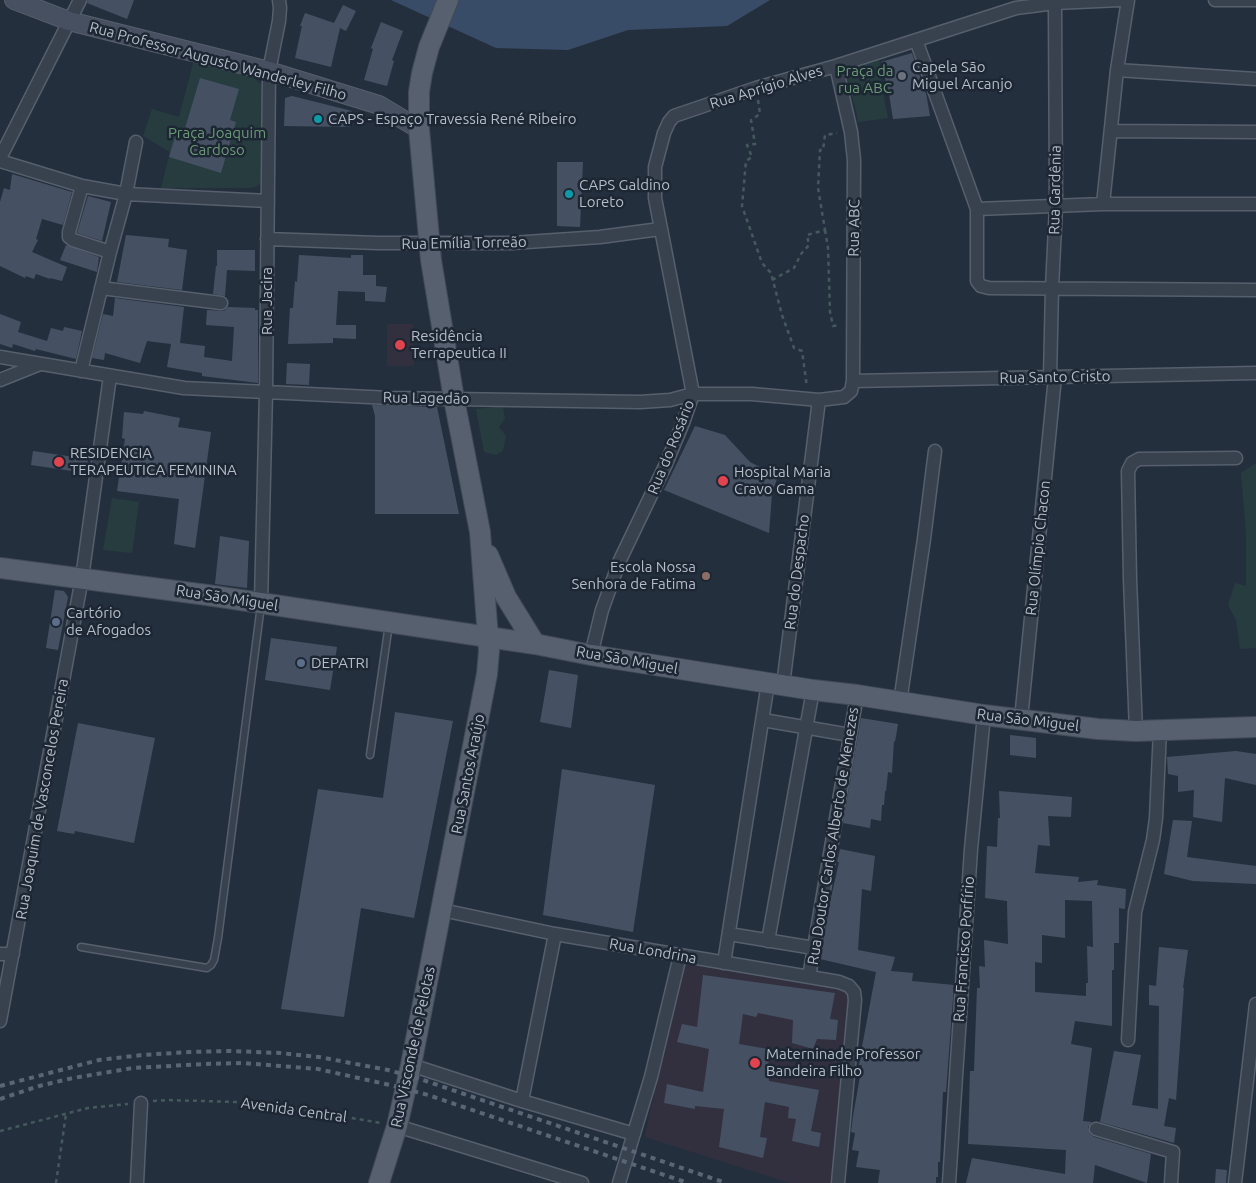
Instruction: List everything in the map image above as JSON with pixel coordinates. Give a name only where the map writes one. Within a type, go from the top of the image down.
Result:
[{"type":"main road","name":"Rua Professor Augusto Wanderley Filho","points":[[14,0],[69,21],[269,71],[379,105],[419,129]]},
{"type":"main road","points":[[448,0],[429,47],[419,92],[419,129],[429,244],[454,398],[480,532],[506,597],[535,644]]},
{"type":"main road","name":"Rua Santos Araújo","points":[[442,910],[487,674],[489,638],[480,532]]},
{"type":"main road","name":"Rua São Miguel","points":[[0,568],[261,603],[535,644],[591,655],[813,690],[1098,729],[1160,730],[1256,727]]},
{"type":"main road","name":"Rua Visconde de Pelotas","points":[[379,1183],[397,1126],[442,910]]},
{"type":"street","points":[[80,0],[0,160],[82,186],[126,194],[268,201]]},
{"type":"street","name":"Rua Jacira","points":[[261,603],[266,392],[269,71],[279,21],[279,0]]},
{"type":"street","name":"Rua Aprígio Alves","points":[[674,116],[756,88],[836,66],[1016,8],[1056,3],[1120,0]]},
{"type":"street","points":[[1103,204],[1117,70],[1128,0]]},
{"type":"street","points":[[1215,0],[1256,0]]},
{"type":"street","name":"Rua Gardênia","points":[[1053,377],[1052,288],[1056,206],[1056,3]]},
{"type":"street","points":[[916,40],[977,208],[977,280],[981,286],[989,288],[1256,290]]},
{"type":"street","name":"Rua ABC","points":[[836,66],[851,132],[854,196],[852,386]]},
{"type":"street","points":[[1117,70],[1256,79]]},
{"type":"street","name":"Rua do Rosário","points":[[591,655],[602,610],[620,560],[666,464],[693,394],[654,198],[655,167],[664,132],[674,116]]},
{"type":"street","points":[[1111,131],[1256,132]]},
{"type":"street","points":[[81,371],[126,194],[136,142]]},
{"type":"street","points":[[82,186],[68,232],[69,237],[110,252]]},
{"type":"street","points":[[977,208],[1103,204],[1256,204]]},
{"type":"street","name":"Rua Emília Torreão","points":[[267,239],[429,244],[512,243],[600,238],[660,229]]},
{"type":"street","points":[[101,288],[221,303]]},
{"type":"street","name":"Rua Lagedão","points":[[0,357],[184,388],[266,392],[640,402],[670,400],[693,394],[752,394],[814,399],[844,398],[852,386]]},
{"type":"street","points":[[0,380],[41,364]]},
{"type":"street","name":"Rua Santo Cristo","points":[[852,386],[1053,377],[1256,373]]},
{"type":"street","name":"Rua Joaquim de Vasconcelos Pereira","points":[[0,1021],[6,954],[82,578],[110,376]]},
{"type":"street","name":"Rua Olímpio Chacon","points":[[1021,719],[1053,377]]},
{"type":"street","name":"Rua do Despacho","points":[[724,963],[763,720],[776,684],[814,399]]},
{"type":"street","points":[[900,702],[935,451]]},
{"type":"street","points":[[1136,730],[1128,471],[1132,463],[1139,459],[1236,458]]},
{"type":"street","points":[[768,941],[813,690]]},
{"type":"street","name":"Rua Doutor Carlos Alberto de Menezes","points":[[810,977],[857,695]]},
{"type":"street","name":"Rua Francisco Porfírio","points":[[948,1183],[968,896],[984,714]]},
{"type":"street","points":[[763,720],[850,735]]},
{"type":"street","points":[[1128,1040],[1135,912],[1153,840],[1156,818],[1160,730]]},
{"type":"street","name":"Rua Londrina","points":[[442,910],[556,934],[839,982],[849,986],[854,992],[855,1000],[838,1183]]},
{"type":"street","points":[[522,1101],[556,934]]},
{"type":"street","points":[[729,934],[814,948]]},
{"type":"street","points":[[619,1183],[651,1077],[680,956]]},
{"type":"street","points":[[1235,1183],[1256,1004]]},
{"type":"street","points":[[411,1065],[522,1101],[634,1134]]},
{"type":"street","points":[[137,1183],[141,1102]]},
{"type":"street","points":[[397,1126],[582,1183]]},
{"type":"street","points":[[1096,1130],[1174,1152],[1171,1183]]},
{"type":"lane","points":[[81,947],[206,968],[214,960],[261,603]]},
{"type":"lane","points":[[370,755],[389,623]]},
{"type":"path","points":[[756,88],[760,114],[751,120],[755,144],[747,146],[752,157],[746,161],[742,206],[762,263],[771,274],[782,315],[794,348],[802,352],[814,399]]},
{"type":"path","points":[[851,132],[825,135],[824,150],[820,150],[818,188],[828,248],[829,293],[833,326],[852,324]]},
{"type":"path","points":[[772,280],[794,268],[809,245],[807,236],[825,230]]},
{"type":"path","name":"Avenida Central","points":[[0,1131],[88,1108],[167,1100],[237,1102],[305,1110],[397,1126]]},
{"type":"path","points":[[56,1183],[66,1114]]},
{"type":"shaded area","name":"Residência Terrapeutica II","points":[[387,324],[413,324],[414,366],[387,366]]},
{"type":"shaded area","name":"Materninade Professor Bandeira Filho","points":[[683,960],[858,985],[835,1183],[790,1183],[645,1137]]},
{"type":"green space","name":"Praça da rua ABC","points":[[879,56],[888,118],[858,122],[847,75],[852,67]]},
{"type":"green space","name":"Praça Joaquim Cardoso","points":[[194,60],[254,78],[261,84],[262,179],[257,186],[251,188],[161,188],[170,152],[143,136],[152,109],[179,117]]},
{"type":"green space","points":[[503,406],[505,419],[499,427],[506,436],[503,451],[496,455],[484,452],[476,409]]},
{"type":"green space","points":[[1256,463],[1256,648],[1240,649],[1236,620],[1228,605],[1235,583],[1246,586],[1246,533],[1241,473]]},
{"type":"green space","points":[[112,498],[139,502],[132,553],[103,550]]},
{"type":"water","points":[[391,0],[770,0],[727,26],[628,30],[568,50],[496,48]]},
{"type":"building","points":[[88,0],[134,0],[127,19],[87,3]]},
{"type":"building","points":[[343,5],[356,11],[346,31],[340,28],[331,67],[295,58],[302,26],[300,26],[305,13],[334,23]]},
{"type":"building","points":[[381,22],[403,31],[392,60],[394,61],[387,86],[364,80],[373,49],[371,48]]},
{"type":"building","name":"Capela São Miguel Arcanjo","points":[[912,53],[926,93],[930,116],[893,119],[881,62]]},
{"type":"building","points":[[200,78],[239,89],[230,120],[236,122],[221,173],[169,157],[176,133],[183,135]]},
{"type":"building","name":"CAPS - Espaço Travessia René Ribeiro","points":[[292,96],[352,111],[350,127],[284,126],[285,98]]},
{"type":"building","name":"CAPS Galdino Loreto","points":[[557,162],[583,162],[580,227],[557,226]]},
{"type":"building","points":[[12,174],[72,192],[63,225],[42,219],[36,239],[38,240],[32,252],[67,267],[62,281],[36,274],[34,279],[26,276],[25,278],[0,266],[0,202],[4,188],[10,190]]},
{"type":"building","points":[[88,196],[111,202],[102,241],[77,233]]},
{"type":"building","points":[[126,235],[169,239],[168,247],[187,250],[182,290],[117,282]]},
{"type":"building","points":[[66,245],[99,257],[97,272],[60,260]]},
{"type":"building","points":[[217,250],[255,250],[255,271],[227,270],[225,296],[213,294]]},
{"type":"building","points":[[299,255],[351,258],[351,255],[363,255],[363,275],[376,275],[376,286],[387,287],[385,302],[365,301],[365,292],[338,291],[336,325],[356,325],[356,339],[333,338],[333,343],[288,344],[290,308],[293,308]]},
{"type":"building","points":[[115,298],[184,307],[180,343],[205,346],[204,357],[232,361],[234,327],[206,325],[207,310],[224,311],[228,307],[255,308],[255,310],[258,310],[258,383],[202,376],[202,373],[167,367],[171,344],[147,341],[140,363],[105,353],[104,360],[92,358],[103,314],[113,316]]},
{"type":"building","points":[[0,314],[21,322],[18,332],[47,341],[51,328],[63,331],[64,327],[82,331],[76,359],[36,349],[35,351],[13,344],[12,348],[0,344]]},
{"type":"building","points":[[287,363],[310,364],[309,385],[286,384]]},
{"type":"building","points":[[372,405],[437,407],[459,514],[375,514],[375,416]]},
{"type":"building","points":[[144,411],[180,418],[178,427],[211,432],[195,548],[174,544],[179,499],[117,491],[125,439],[122,438],[124,412],[143,414]]},
{"type":"building","name":"Hospital Maria Cravo Gama","points":[[695,426],[725,435],[750,462],[778,476],[772,493],[769,533],[664,490]]},
{"type":"building","name":"RESIDENCIA TERAPEUTICA FEMININA","points":[[33,451],[88,459],[86,473],[31,465]]},
{"type":"building","points":[[220,536],[249,541],[247,588],[215,584]]},
{"type":"building","name":"Cartório de Afogados","points":[[55,590],[64,591],[68,597],[58,650],[46,648]]},
{"type":"building","name":"DEPATRI","points":[[271,638],[337,647],[330,690],[265,680]]},
{"type":"building","points":[[549,670],[578,675],[571,728],[540,722]]},
{"type":"building","points":[[395,712],[453,721],[414,918],[361,908],[344,1017],[281,1009],[318,789],[383,798]]},
{"type":"building","points":[[861,718],[898,724],[894,741],[892,773],[888,772],[881,821],[871,819],[870,828],[843,823]]},
{"type":"building","points":[[78,723],[155,738],[134,843],[75,831],[74,834],[57,831]]},
{"type":"building","points":[[1010,735],[1036,738],[1036,758],[1010,755]]},
{"type":"building","points":[[1236,751],[1256,754],[1256,785],[1225,778],[1222,822],[1193,817],[1194,790],[1178,792],[1178,776],[1168,774],[1167,757]]},
{"type":"building","points":[[562,769],[655,785],[633,932],[543,915]]},
{"type":"building","points":[[999,791],[1072,797],[1071,817],[1048,816],[1050,846],[1038,845],[1035,873],[1079,877],[1078,882],[1098,880],[1097,885],[1126,889],[1125,909],[1119,908],[1119,943],[1114,943],[1112,1026],[1075,1021],[1071,1044],[1092,1048],[1083,1121],[1092,1122],[1088,1127],[1090,1134],[1094,1137],[1151,1154],[1147,1183],[1095,1165],[1093,1183],[966,1183],[972,1158],[1065,1174],[1066,1150],[968,1144],[970,1071],[974,1071],[977,988],[980,988],[979,966],[985,967],[984,940],[1008,944],[1007,901],[985,898],[987,846],[997,847],[998,818],[1000,818]],"holes":[[[1065,900],[1092,901],[1093,947],[1087,946],[1088,983],[1086,983],[1086,996],[1035,992],[1035,962],[1042,963],[1042,935],[1065,938]]]},
{"type":"building","points":[[1173,820],[1192,821],[1187,857],[1256,866],[1256,884],[1193,881],[1164,874]]},
{"type":"building","points":[[840,849],[875,856],[871,891],[862,889],[858,950],[895,957],[891,971],[913,973],[912,981],[954,985],[946,1092],[943,1092],[940,1162],[938,1162],[936,1183],[878,1183],[880,1170],[856,1167],[859,1151],[852,1150],[855,1133],[851,1132],[862,1065],[859,1065],[861,1052],[876,972],[820,959]]},
{"type":"building","points":[[1159,947],[1188,950],[1183,988],[1176,1100],[1169,1098],[1164,1126],[1176,1128],[1174,1143],[1100,1122],[1114,1051],[1141,1055],[1132,1105],[1158,1109],[1159,1006],[1149,1005],[1149,985],[1156,986]]},
{"type":"building","points":[[703,975],[835,993],[830,1019],[838,1020],[836,1040],[817,1039],[813,1049],[792,1043],[793,1020],[758,1013],[756,1017],[743,1014],[739,1044],[768,1049],[769,1081],[819,1090],[811,1131],[821,1133],[819,1147],[792,1141],[796,1119],[788,1118],[789,1107],[765,1102],[760,1137],[767,1138],[763,1158],[719,1147],[724,1109],[695,1106],[695,1109],[664,1103],[667,1084],[703,1092],[709,1049],[677,1042],[682,1024],[697,1027]]},
{"type":"building","points":[[1216,1169],[1227,1170],[1226,1183],[1215,1183]]},
{"type":"railway","points":[[0,1086],[99,1060],[142,1055],[231,1051],[319,1057],[388,1070],[420,1079],[726,1183]]},
{"type":"railway","points":[[0,1099],[39,1086],[73,1078],[133,1068],[243,1063],[318,1069],[428,1095],[688,1183]]},
{"type":"place","name":"Capela São Miguel Arcanjo","points":[[902,76]]},
{"type":"place","name":"CAPS - Espaço Travessia René Ribeiro","points":[[318,119]]},
{"type":"place","name":"CAPS Galdino Loreto","points":[[569,194]]},
{"type":"place","name":"Residência Terrapeutica II","points":[[400,345]]},
{"type":"place","name":"RESIDENCIA TERAPEUTICA FEMININA","points":[[59,462]]},
{"type":"place","name":"Hospital Maria Cravo Gama","points":[[723,481]]},
{"type":"place","name":"Escola Nossa Senhora de Fatima","points":[[706,576]]},
{"type":"place","name":"Cartório de Afogados","points":[[56,622]]},
{"type":"place","name":"DEPATRI","points":[[301,663]]},
{"type":"place","name":"Materninade Professor Bandeira Filho","points":[[755,1063]]}]
